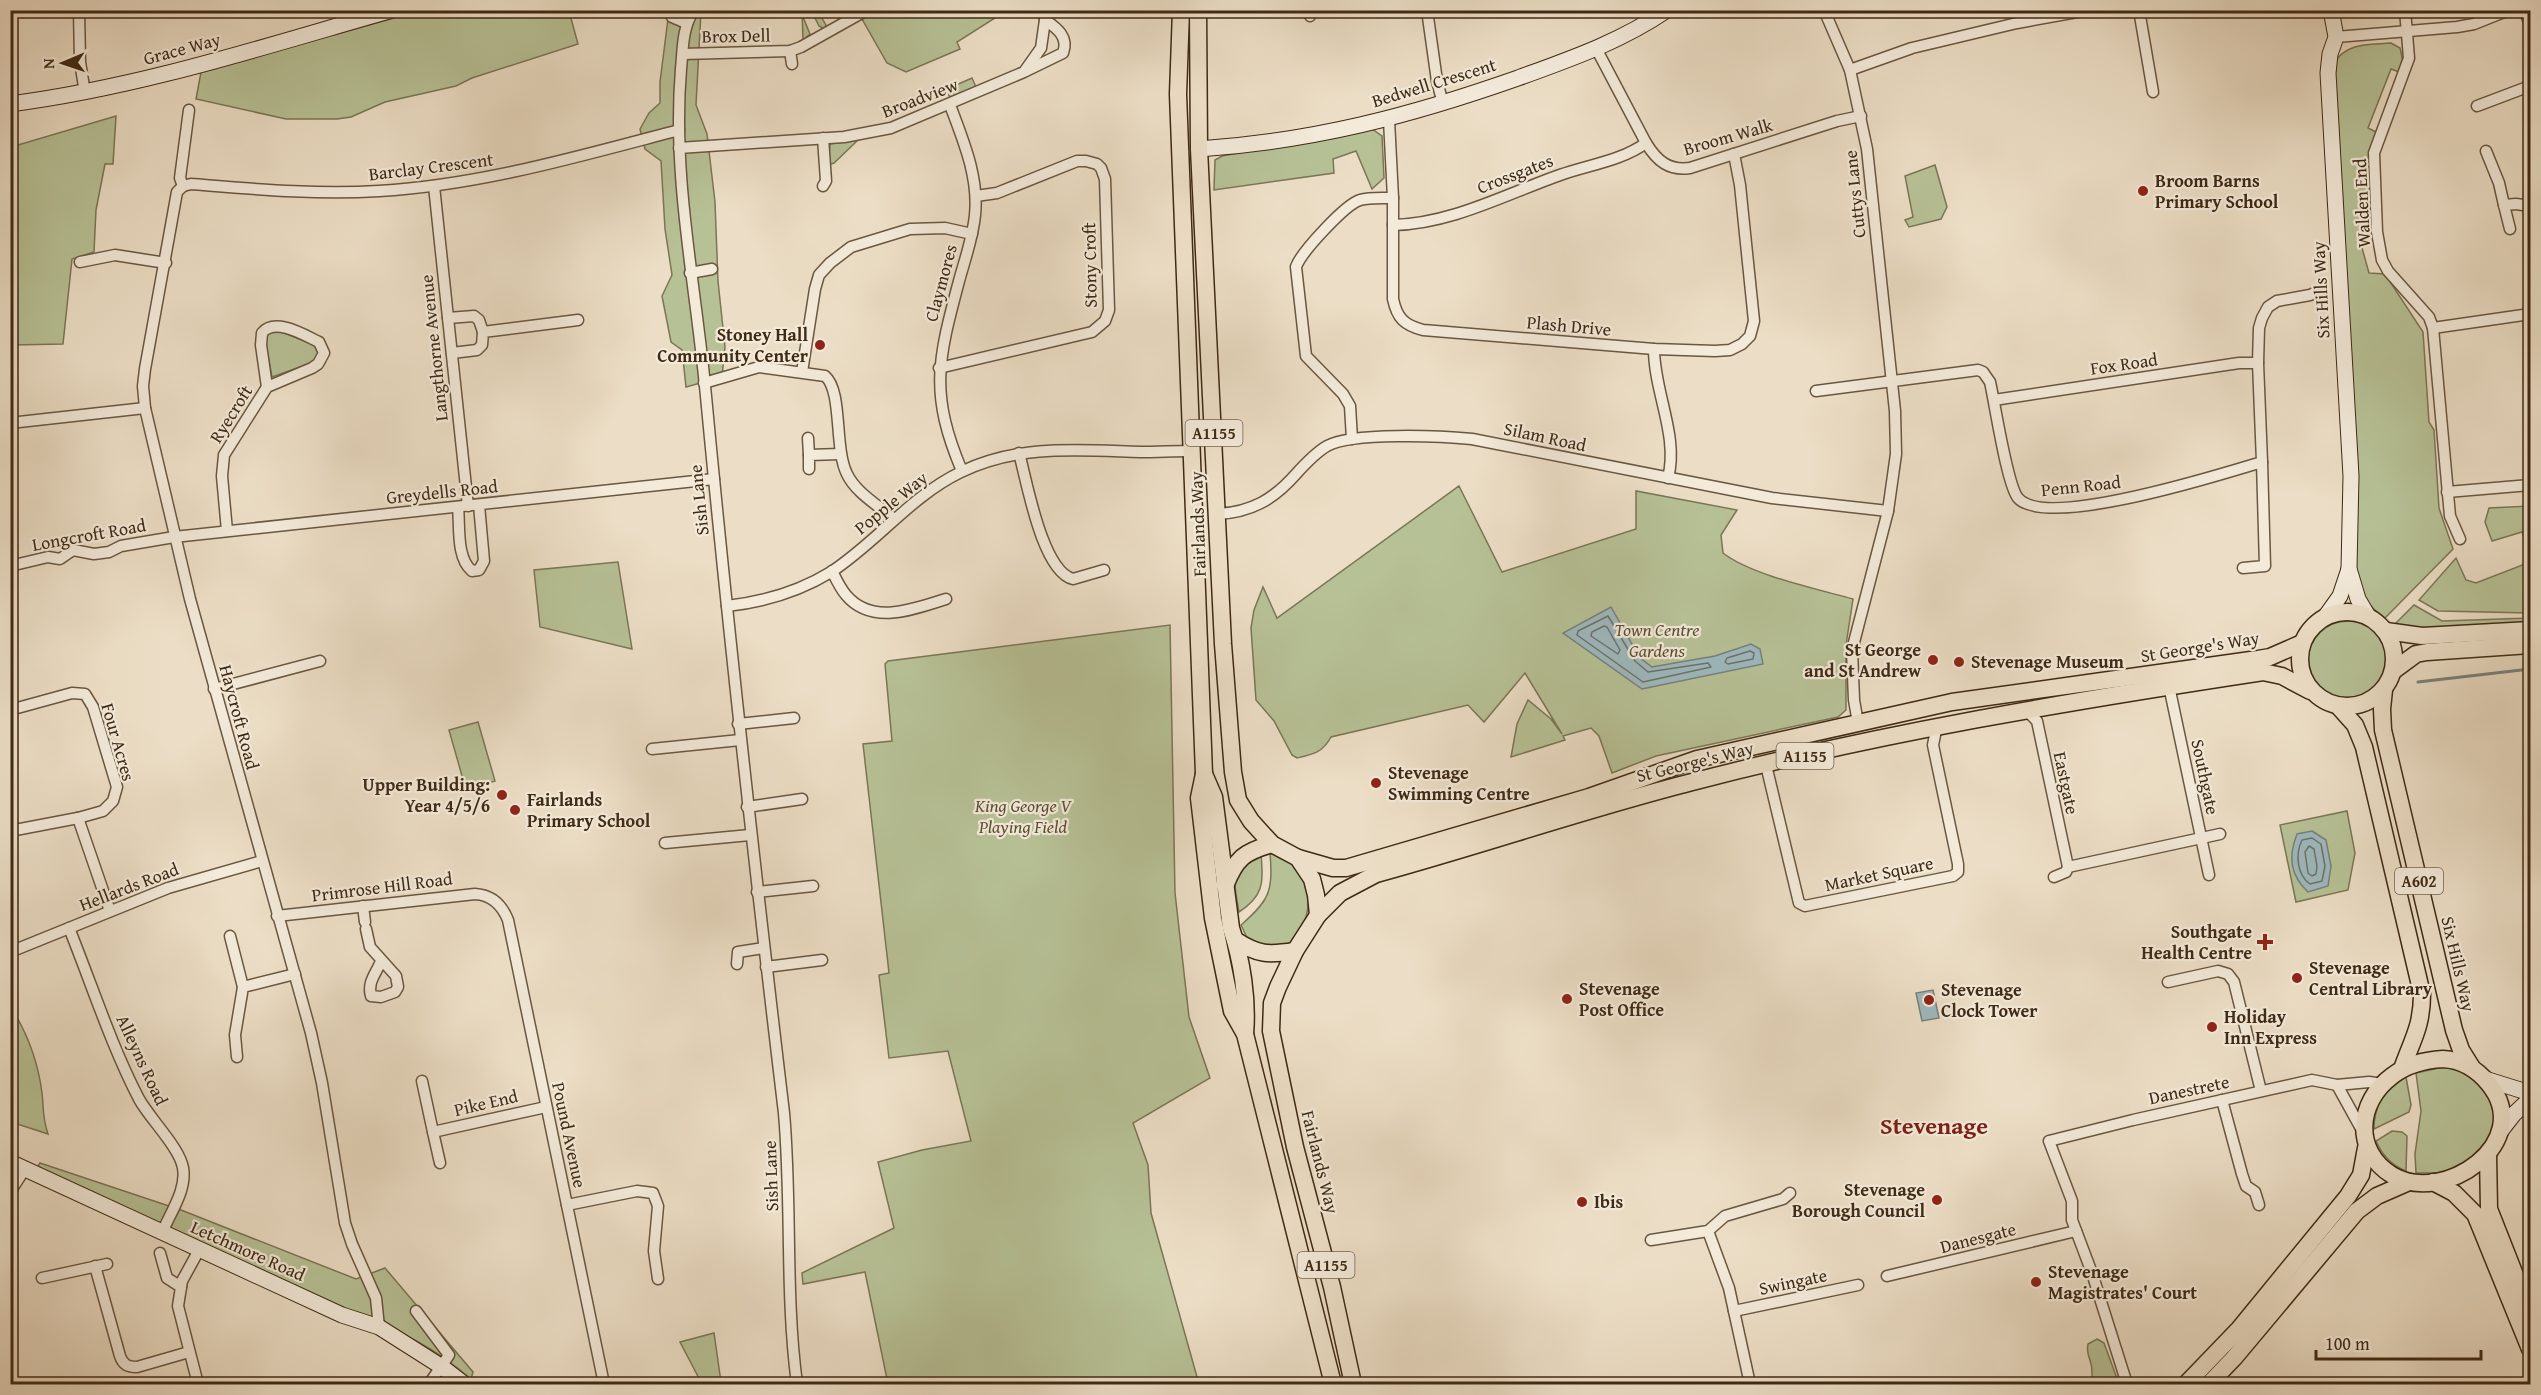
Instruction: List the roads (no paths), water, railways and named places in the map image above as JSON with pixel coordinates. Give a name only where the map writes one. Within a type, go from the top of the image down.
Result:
[{"type":"main road","name":"Fairlands Way","points":[[1181,10],[1178,94],[1204,774],[1199,798],[1211,908],[1232,1011],[1245,1034],[1333,1384]]},
{"type":"main road","name":"Fairlands Way","points":[[1198,10],[1199,149],[1223,644],[1233,772],[1239,800],[1251,821],[1272,843],[1298,858]]},
{"type":"main road","points":[[2310,691],[2301,669],[2302,643],[2316,623],[2325,617],[2352,612],[2368,616],[2386,631],[2393,647],[2393,671]]},
{"type":"main road","points":[[2386,631],[2422,636],[2530,630]]},
{"type":"main road","name":"St George's Way","points":[[1298,858],[1333,868],[1358,865],[1589,797],[1697,759],[1990,695],[2075,686],[2270,657],[2302,643]]},
{"type":"main road","name":"A602","points":[[2384,690],[2393,671],[2416,654],[2530,645]]},
{"type":"main road","name":"St George's Way","points":[[1318,915],[1340,893],[1376,874],[1633,798],[1937,726],[2025,709],[2263,672],[2282,676],[2310,691]]},
{"type":"main road","points":[[2338,706],[2360,704],[2384,690]]},
{"type":"main road","name":"Six Hills Way","points":[[2384,690],[2383,730],[2454,1030],[2461,1050],[2479,1073]]},
{"type":"main road","name":"A602","points":[[2310,691],[2328,704],[2338,706],[2355,725],[2364,747],[2422,994],[2422,1013],[2418,1031],[2402,1069]]},
{"type":"main road","name":"Fairlands Way","points":[[1204,774],[1214,796],[1231,928],[1247,1011],[1245,1034]]},
{"type":"main road","points":[[1225,886],[1239,859],[1247,852],[1272,843]]},
{"type":"main road","points":[[1298,858],[1312,879],[1318,915]]},
{"type":"main road","name":"Fairlands Way","points":[[1318,915],[1295,951],[1272,1003],[1271,1031],[1295,1147],[1332,1287],[1353,1384]]},
{"type":"main road","points":[[1235,940],[1257,953],[1273,954],[1295,951]]},
{"type":"main road","name":"A602","points":[[2186,1384],[2239,1329],[2348,1196],[2361,1175],[2369,1105],[2383,1084],[2402,1069],[2419,1062],[2443,1059],[2456,1060],[2479,1073],[2496,1092],[2502,1113],[2500,1132],[2488,1155],[2478,1164],[2461,1173],[2433,1182],[2409,1182],[2377,1196],[2356,1211],[2241,1350],[2209,1384]]},
{"type":"main road","points":[[2365,1140],[2391,1174],[2409,1182]]},
{"type":"main road","points":[[2488,1155],[2489,1209],[2530,1314]]},
{"type":"main road","points":[[2433,1182],[2459,1197],[2475,1214],[2530,1349]]},
{"type":"street","points":[[79,10],[80,62],[85,93]]},
{"type":"street","name":"Grace Way","points":[[10,104],[85,93],[177,72],[392,10]]},
{"type":"street","points":[[668,10],[672,17],[686,23]]},
{"type":"street","name":"Sish Lane","points":[[694,10],[686,23],[678,130],[679,148],[690,273],[704,383],[750,835],[788,1150],[789,1310],[797,1384]]},
{"type":"street","name":"Brox Dell","points":[[683,54],[790,51],[819,38],[867,10]]},
{"type":"street","points":[[1426,10],[1437,81],[1443,104]]},
{"type":"street","name":"Bedwell Crescent","points":[[1199,149],[1292,139],[1389,120],[1443,104],[1596,50],[1641,27],[1667,10]]},
{"type":"street","name":"Cuttys Lane","points":[[1824,10],[1850,70],[1867,150],[1892,381],[1896,443],[1888,511],[1852,650],[1854,700],[1858,723]]},
{"type":"street","points":[[1850,70],[1923,46],[2017,23],[2088,10]]},
{"type":"street","points":[[2139,10],[2153,92]]},
{"type":"street","name":"Six Hills Way","points":[[2325,617],[2340,596],[2349,569],[2351,476],[2328,73],[2330,54],[2336,37],[2331,10]]},
{"type":"street","name":"Walden End","points":[[2405,10],[2409,57],[2407,68],[2374,153],[2377,232],[2382,260],[2388,271],[2429,317],[2433,328],[2450,516],[2460,539]]},
{"type":"street","points":[[2336,37],[2474,24],[2509,10]]},
{"type":"street","points":[[2524,10],[2530,24]]},
{"type":"street","name":"Broadview","points":[[1024,72],[1041,48],[1047,15]]},
{"type":"street","name":"Broadview","points":[[679,148],[823,138],[864,134],[891,128],[951,105],[1063,53],[1066,45],[1063,36],[1047,15]]},
{"type":"street","points":[[813,26],[819,38]]},
{"type":"street","name":"Broom Walk","points":[[1596,50],[1646,144],[1662,163],[1683,169],[1837,121],[1861,116]]},
{"type":"street","name":"Brox Dell","points":[[790,51],[792,64]]},
{"type":"street","points":[[2477,106],[2530,87]]},
{"type":"street","name":"Claymores","points":[[951,105],[970,163],[976,196],[972,234],[944,337],[939,368],[946,431],[962,471]]},
{"type":"street","name":"Haycroft Road","points":[[189,110],[180,178],[183,186],[177,192],[145,369],[143,386],[145,408],[174,537],[318,1062],[345,1223],[376,1298],[379,1327]]},
{"type":"street","name":"Plash Drive","points":[[1389,120],[1393,198],[1393,299],[1396,313],[1410,327],[1430,331],[1654,349],[1730,350],[1742,344],[1750,336],[1754,321],[1740,184],[1734,154]]},
{"type":"street","name":"Barclay Crescent","points":[[183,186],[191,184],[317,193],[434,186],[517,172],[678,130]]},
{"type":"street","points":[[823,138],[826,181],[823,186]]},
{"type":"street","name":"Crossgates","points":[[1393,225],[1437,219],[1482,205],[1562,174],[1627,154],[1646,144]]},
{"type":"street","points":[[2486,152],[2499,183],[2510,229]]},
{"type":"street","name":"Stony Croft","points":[[939,368],[1092,332],[1105,321],[1109,310],[1105,179],[1101,168],[1092,162],[1077,161],[997,193],[976,196]]},
{"type":"street","name":"Langthorne Avenue","points":[[434,186],[468,506]]},
{"type":"street","points":[[1352,439],[1350,406],[1343,394],[1306,356],[1296,267],[1302,254],[1351,204],[1362,199],[1393,198]]},
{"type":"street","points":[[2504,205],[2530,206]]},
{"type":"street","points":[[802,372],[815,289],[819,275],[830,263],[852,247],[910,229],[945,228],[972,234]]},
{"type":"street","points":[[80,262],[115,255],[166,262]]},
{"type":"street","points":[[690,273],[710,269],[704,258]]},
{"type":"street","points":[[2243,568],[2265,566],[2258,363],[2259,328],[2268,308],[2277,301],[2310,295],[2319,291]]},
{"type":"street","points":[[2433,328],[2530,314]]},
{"type":"street","points":[[448,318],[474,316],[479,320],[483,333],[482,345],[477,350],[452,353]]},
{"type":"street","points":[[483,333],[578,320]]},
{"type":"street","name":"Ryecroft","points":[[227,531],[222,477],[224,455],[267,387],[318,364],[324,353],[319,342],[278,326],[265,329],[261,339],[267,387]]},
{"type":"street","points":[[1654,349],[1655,368],[1672,452],[1668,478]]},
{"type":"street","name":"Fox Road","points":[[1994,400],[2239,363],[2258,363]]},
{"type":"street","points":[[704,383],[752,368],[825,376],[835,389],[840,454],[844,469],[855,488],[894,519]]},
{"type":"street","name":"Penn Road","points":[[1892,381],[1978,370],[1987,376],[2014,490],[2021,500],[2032,507],[2049,508],[2115,501],[2180,486],[2262,462]]},
{"type":"street","points":[[1816,391],[1892,381]]},
{"type":"street","points":[[10,423],[145,408]]},
{"type":"street","name":"Silam Road","points":[[1218,514],[1244,511],[1266,501],[1327,446],[1352,439],[1433,436],[1472,439],[1772,498],[1888,511]]},
{"type":"street","points":[[808,438],[809,469]]},
{"type":"street","name":"Popple Way","points":[[727,606],[785,593],[832,571],[938,485],[962,471],[992,460],[1019,453],[1071,448],[1144,452],[1191,451]]},
{"type":"street","points":[[1019,453],[1034,514],[1055,566],[1063,575],[1073,579],[1104,570]]},
{"type":"street","points":[[808,455],[840,454]]},
{"type":"street","name":"Greydells Road","points":[[174,537],[714,479]]},
{"type":"street","points":[[2447,492],[2530,485]]},
{"type":"street","points":[[468,506],[484,561],[478,570],[468,567],[462,556],[468,506]]},
{"type":"street","name":"Longcroft Road","points":[[10,566],[48,557],[60,559],[73,550],[94,554],[109,552],[121,546],[174,537]]},
{"type":"street","name":"Six Hills Way","points":[[2349,569],[2358,599],[2368,616]]},
{"type":"street","points":[[832,571],[846,595],[867,612],[878,613],[918,608],[946,599]]},
{"type":"street","points":[[214,688],[320,661]]},
{"type":"street","name":"Southgate","points":[[2169,686],[2209,874]]},
{"type":"street","name":"Four Acres","points":[[10,710],[72,693],[85,694],[93,707],[117,787],[113,801],[103,811],[10,831]]},
{"type":"street","name":"Eastgate","points":[[2025,709],[2037,721],[2068,867]]},
{"type":"street","points":[[738,724],[794,718]]},
{"type":"street","name":"Market Square","points":[[1766,765],[1798,903],[1805,906],[1953,876],[1958,872],[1958,864],[1934,745],[1937,726]]},
{"type":"street","points":[[651,749],[740,740]]},
{"type":"street","points":[[747,807],[802,799]]},
{"type":"street","points":[[78,818],[110,911]]},
{"type":"street","points":[[2054,877],[2066,872],[2068,867],[2220,834]]},
{"type":"street","points":[[665,843],[750,835]]},
{"type":"street","name":"Hellards Road","points":[[10,952],[186,881],[262,861]]},
{"type":"street","points":[[757,892],[813,886]]},
{"type":"street","name":"Primrose Hill Road","points":[[277,916],[454,895],[479,894],[490,898]]},
{"type":"street","name":"Pound Avenue","points":[[490,898],[502,909],[508,920],[604,1384]]},
{"type":"street","points":[[363,906],[370,947],[381,961]]},
{"type":"street","name":"Alleyns Road","points":[[69,928],[134,1088],[148,1113],[171,1142],[181,1161],[183,1174],[181,1191],[162,1233]]},
{"type":"street","points":[[230,936],[243,987],[235,1035],[237,1057]]},
{"type":"street","points":[[737,964],[738,952],[764,948]]},
{"type":"street","points":[[766,967],[822,960]]},
{"type":"street","points":[[2168,982],[2218,971],[2228,974],[2237,992],[2261,1091]]},
{"type":"street","points":[[243,987],[295,974]]},
{"type":"street","points":[[2479,1073],[2530,1093]]},
{"type":"street","name":"Danestrete","points":[[2076,1231],[2072,1220],[2072,1201],[2049,1141],[2133,1119],[2312,1080],[2337,1086],[2369,1082],[2383,1084]]},
{"type":"street","name":"Pike End","points":[[422,1081],[440,1163]]},
{"type":"street","points":[[2337,1086],[2365,1140]]},
{"type":"street","points":[[2500,1132],[2530,1099]]},
{"type":"street","points":[[2222,1100],[2246,1186],[2255,1192],[2259,1205]]},
{"type":"street","name":"Pike End","points":[[434,1132],[546,1107]]},
{"type":"street","name":"Letchmore Road","points":[[10,1162],[354,1320],[379,1327],[442,1367],[464,1384]]},
{"type":"street","points":[[10,1192],[25,1169]]},
{"type":"street","points":[[567,1205],[637,1191],[653,1193],[658,1206],[654,1251],[658,1280]]},
{"type":"street","points":[[1651,1240],[1708,1231],[1725,1216],[1783,1199],[1790,1193]]},
{"type":"street","points":[[1708,1231],[1725,1278],[1750,1384]]},
{"type":"street","points":[[2076,1231],[2092,1273],[2127,1384]]},
{"type":"street","name":"Danesgate","points":[[1887,1276],[2076,1231]]},
{"type":"street","points":[[198,1384],[179,1314],[181,1287],[199,1250]]},
{"type":"street","points":[[160,1253],[167,1278],[181,1287]]},
{"type":"street","points":[[42,1278],[107,1264]]},
{"type":"street","points":[[95,1266],[124,1364],[137,1367],[189,1352]]},
{"type":"street","name":"Swingate","points":[[1734,1311],[1857,1285]]},
{"type":"street","points":[[416,1311],[449,1355],[429,1384]]},
{"type":"water","points":[[1611,607],[1640,658],[1652,667],[1715,656],[1751,644],[1760,649],[1763,664],[1642,689],[1563,633]]},
{"type":"water","points":[[2312,831],[2326,840],[2331,866],[2328,886],[2308,892],[2294,872],[2292,850],[2297,834]]},
{"type":"water","points":[[1933,990],[1939,1018],[1922,1021],[1916,993]]},
{"type":"waterway","points":[[2418,682],[2530,669]]},
{"type":"place","name":"Broom Barns Primary School","points":[[2143,191]]},
{"type":"place","name":"Stoney Hall Community Center","points":[[820,345]]},
{"type":"place","name":"St George and St Andrew","points":[[1933,660]]},
{"type":"place","name":"Stevenage Museum","points":[[1959,662]]},
{"type":"place","name":"Stevenage Swimming Centre","points":[[1376,783]]},
{"type":"place","name":"Upper Building: Year 4/5/6","points":[[502,795]]},
{"type":"place","name":"Fairlands Primary School","points":[[515,810]]},
{"type":"place","name":"Southgate Health Centre","points":[[2265,942]]},
{"type":"place","name":"Stevenage Central Library","points":[[2297,978]]},
{"type":"place","name":"Stevenage Post Office","points":[[1567,999]]},
{"type":"place","name":"Stevenage Clock Tower","points":[[1929,1000]]},
{"type":"place","name":"Holiday Inn Express","points":[[2212,1027]]},
{"type":"place","name":"Stevenage Borough Council","points":[[1937,1200]]},
{"type":"place","name":"Ibis","points":[[1582,1202]]},
{"type":"place","name":"Stevenage Magistrates' Court","points":[[2036,1282]]},
{"type":"district","name":"Stevenage","points":[[1934,1126]]},
{"type":"park label","name":"Town Centre Gardens","points":[[1657,640]]},
{"type":"park label","name":"King George V Playing Field","points":[[1023,816]]}]
